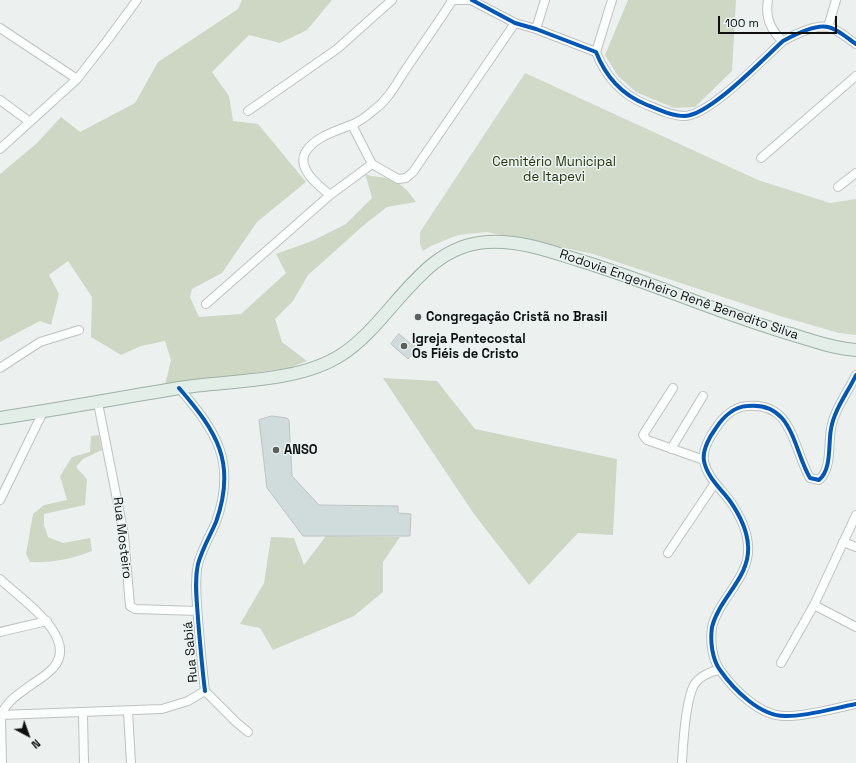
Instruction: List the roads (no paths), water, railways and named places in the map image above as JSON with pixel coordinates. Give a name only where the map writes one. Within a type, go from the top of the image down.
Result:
[{"type":"main road","name":"Rodovia Engenheiro Renê Benedito Silva","points":[[0,418],[98,403],[179,388],[270,378],[322,365],[340,356],[356,344],[373,328],[409,287],[442,257],[463,246],[473,243],[488,242],[522,244],[541,248],[623,274],[744,320],[824,344],[856,350]]},
{"type":"street","points":[[0,149],[78,79],[136,0]]},
{"type":"street","points":[[248,111],[337,49],[392,0]]},
{"type":"street","points":[[330,195],[314,181],[307,171],[303,163],[305,153],[334,130],[352,125],[363,119],[386,99],[452,1],[471,0],[515,23],[536,29],[596,52],[609,76],[624,92],[636,100],[657,109],[684,116],[694,115],[716,101],[783,41],[808,29],[828,27],[856,44]]},
{"type":"street","points":[[536,29],[545,0]]},
{"type":"street","points":[[596,52],[612,0]]},
{"type":"street","points":[[768,0],[766,14],[769,24],[774,34],[783,41]]},
{"type":"street","points":[[828,27],[836,0]]},
{"type":"street","points":[[352,125],[372,164],[398,179],[406,178],[413,172],[515,23]]},
{"type":"street","points":[[0,28],[78,79]]},
{"type":"street","points":[[761,158],[856,76]]},
{"type":"street","points":[[0,100],[30,122]]},
{"type":"street","points":[[206,304],[330,195],[372,164]]},
{"type":"street","points":[[838,187],[856,173]]},
{"type":"street","points":[[0,368],[40,342],[79,330]]},
{"type":"street","points":[[856,375],[833,423],[826,471],[819,480],[810,478],[792,434],[783,418],[764,407],[742,406],[725,416],[711,434],[706,445],[704,460],[708,473],[731,502],[740,517],[748,544],[749,557],[744,571],[720,609],[713,626],[711,640],[720,670],[758,709],[776,715],[800,714],[856,704]]},
{"type":"street","name":"Rua Sabiá","points":[[1,716],[162,710],[188,701],[205,691],[197,611],[196,580],[198,564],[223,501],[224,463],[214,434],[204,417],[179,388]]},
{"type":"street","points":[[673,388],[644,435],[647,440],[704,460]]},
{"type":"street","points":[[671,449],[703,396]]},
{"type":"street","name":"Rua Mosteiro","points":[[98,403],[124,535],[130,606],[135,610],[197,611]]},
{"type":"street","points":[[0,500],[43,412]]},
{"type":"street","points":[[0,480],[10,479]]},
{"type":"street","points":[[668,553],[715,483]]},
{"type":"street","points":[[781,664],[814,605],[856,515]]},
{"type":"street","points":[[843,542],[856,547]]},
{"type":"street","points":[[0,580],[46,621],[56,636],[58,644],[58,659],[54,667],[47,674],[10,701],[4,709],[1,716],[2,763]]},
{"type":"street","points":[[814,605],[856,627]]},
{"type":"street","points":[[0,632],[46,621]]},
{"type":"street","points":[[682,763],[686,721],[694,686],[708,673],[720,670]]},
{"type":"street","points":[[205,691],[248,732]]},
{"type":"street","points":[[128,711],[131,763]]},
{"type":"street","points":[[83,714],[84,763]]},
{"type":"place","name":"Congregação Cristã no Brasil","points":[[418,317]]},
{"type":"place","name":"Igreja Pentecostal Os Fiéis de Cristo","points":[[404,346]]},
{"type":"place","name":"ANSO","points":[[276,450]]},
{"type":"park label","name":"Cemitério Municipal de Itapevi","points":[[554,170]]}]
